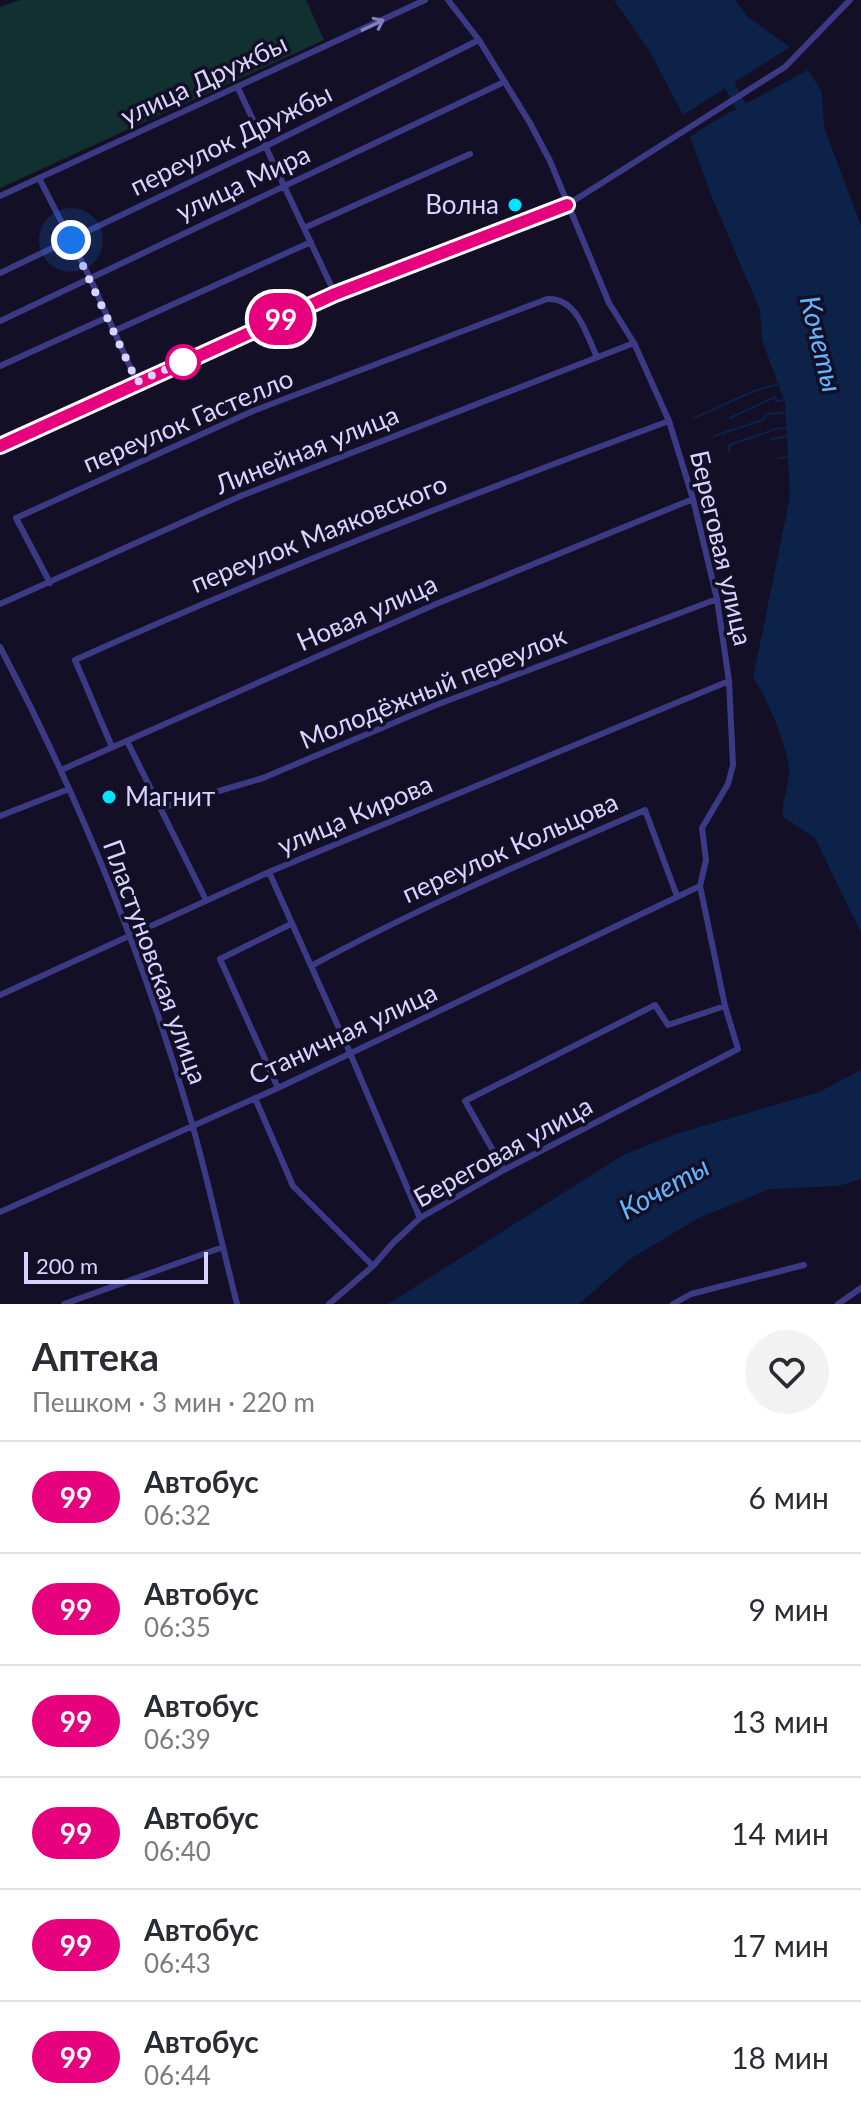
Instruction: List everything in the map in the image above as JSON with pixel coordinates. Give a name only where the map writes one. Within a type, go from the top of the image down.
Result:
[{"type":"street","name":"улица Дружбы","points":[[0,196],[425,0]]},
{"type":"street","name":"Береговая улица","points":[[329,1304],[373,1266],[420,1218],[504,1170],[738,1049],[725,1006],[700,886],[706,860],[702,828],[728,784],[733,765],[729,681],[717,599],[693,499],[669,421],[634,343],[609,303],[530,123],[479,40],[448,0]]},
{"type":"street","points":[[0,446],[335,294],[567,205],[785,67],[850,0]]},
{"type":"street","name":"переулок Дружбы","points":[[0,273],[479,40]]},
{"type":"street","name":"улица Мира","points":[[0,321],[504,82]]},
{"type":"street","points":[[238,88],[335,294]]},
{"type":"street","points":[[304,228],[470,154]]},
{"type":"street","points":[[39,178],[90,278],[137,382]]},
{"type":"street","points":[[114,331],[311,242]]},
{"type":"street","name":"переулок Гастелло","points":[[50,583],[16,518],[253,411],[547,299],[559,298],[571,306],[597,357]]},
{"type":"street","points":[[0,366],[108,317]]},
{"type":"street","name":"Линейная улица","points":[[0,604],[243,495],[634,343]]},
{"type":"street","name":"переулок Маяковского","points":[[112,747],[75,660],[212,599],[467,496],[669,421]]},
{"type":"street","name":"Новая улица","points":[[61,770],[436,604],[693,499]]},
{"type":"street","name":"Молодёжный переулок","points":[[161,808],[263,778],[436,705],[717,599]]},
{"type":"street","name":"Пластуновская улица","points":[[0,647],[3,659],[61,770],[130,936],[193,1127],[237,1304]]},
{"type":"street","name":"улица Кирова","points":[[0,995],[269,872],[729,681]]},
{"type":"street","points":[[127,741],[206,900]]},
{"type":"street","points":[[0,816],[69,789]]},
{"type":"street","name":"переулок Кольцова","points":[[311,966],[478,881],[645,810],[677,896]]},
{"type":"street","points":[[269,872],[420,1218]]},
{"type":"street","name":"Станичная улица","points":[[0,1212],[278,1088],[700,886]]},
{"type":"street","points":[[278,1088],[220,959],[291,924]]},
{"type":"street","points":[[504,1170],[465,1101],[655,1005],[668,1025],[725,1006]]},
{"type":"street","points":[[255,1098],[293,1186],[373,1266]]},
{"type":"street","points":[[64,1304],[223,1247]]},
{"type":"street","points":[[673,1304],[691,1294],[804,1265]]},
{"type":"street","points":[[838,1304],[861,1288]]},
{"type":"green space","points":[[20,0],[306,0],[324,40],[0,188],[0,7]]},
{"type":"water","points":[[614,0],[735,0],[749,18],[790,47],[683,115],[650,52]]},
{"type":"water","points":[[808,70],[822,92],[824,127],[861,226],[861,933],[815,838],[783,817],[789,772],[787,757],[780,733],[753,678],[790,497],[785,403],[762,340],[760,310],[690,137]]},
{"type":"water","points":[[861,1070],[861,1179],[838,1186],[770,1189],[697,1219],[630,1259],[579,1304],[388,1304],[623,1155],[676,1134],[819,1092]]},
{"type":"waterway","name":"Кочеты","points":[[723,73],[747,118]]},
{"type":"waterway","points":[[694,418],[754,391],[778,384]]},
{"type":"waterway","points":[[730,418],[775,397],[777,401],[783,400]]},
{"type":"waterway","points":[[714,436],[763,420],[767,414],[787,412]]},
{"type":"waterway","points":[[729,451],[729,445],[786,428]]},
{"type":"waterway","points":[[771,439],[789,436]]},
{"type":"waterway","points":[[778,458],[789,457]]},
{"type":"bus line","name":"99","points":[[0,446],[335,294],[567,205]]},
{"type":"place","name":"Волна","points":[[515,205]]},
{"type":"place","name":"Магнит","points":[[109,797]]},
{"type":"route","points":[[71,240],[137,382],[183,362]]}]
